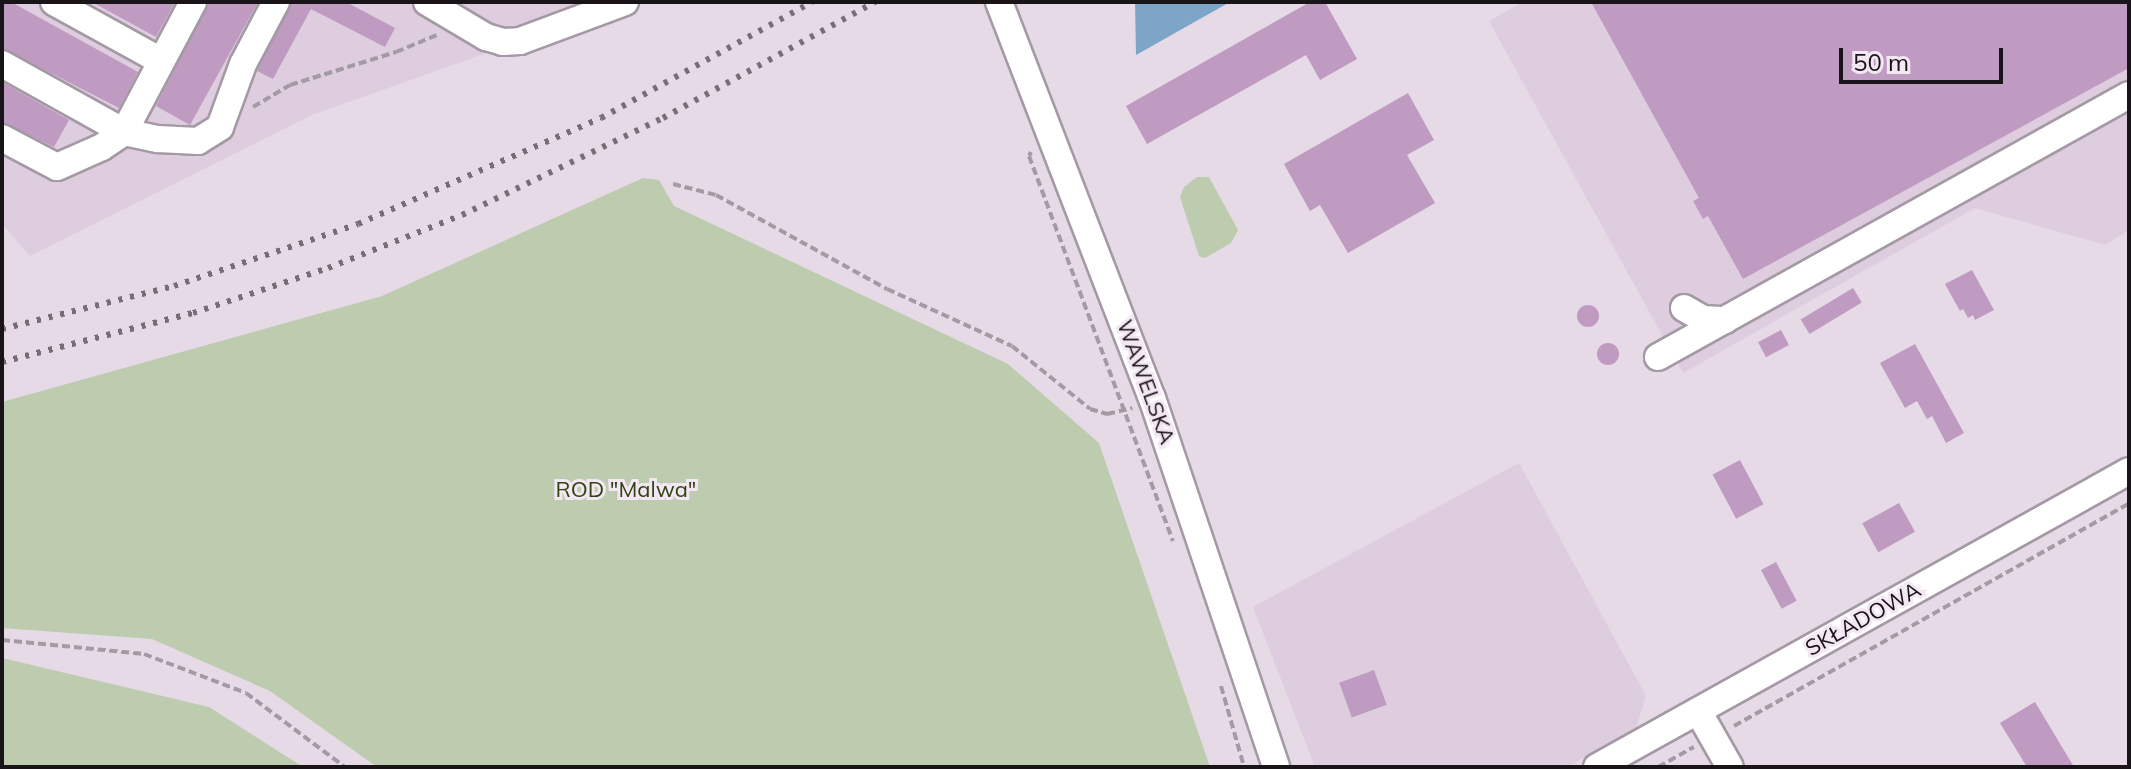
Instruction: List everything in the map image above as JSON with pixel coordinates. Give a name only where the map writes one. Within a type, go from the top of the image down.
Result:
[{"type":"street","points":[[54,2],[161,61]]},
{"type":"street","points":[[2,138],[57,167],[102,147],[124,132],[193,2]]},
{"type":"street","points":[[2,64],[124,132],[158,139],[198,141],[220,127],[243,64],[276,2]]},
{"type":"street","points":[[427,2],[486,37],[503,42],[520,41],[590,8],[625,2]]},
{"type":"street","name":"WAWELSKA","points":[[999,2],[1152,398],[1276,767]]},
{"type":"street","points":[[1658,357],[2129,95]]},
{"type":"street","points":[[1684,308],[1703,319],[1725,320]]},
{"type":"street","name":"SKŁADOWA","points":[[1597,767],[2129,471]]},
{"type":"street","points":[[1698,711],[1730,767]]},
{"type":"path","points":[[220,127],[290,85],[446,33]]},
{"type":"path","points":[[1046,122],[1029,156],[1173,543]]},
{"type":"path","points":[[673,184],[716,195],[887,289],[1012,346],[1090,409],[1107,414],[1123,412],[1152,398]]},
{"type":"path","points":[[1658,767],[2129,503]]},
{"type":"path","points":[[2,640],[144,654],[246,693],[345,767]]},
{"type":"path","points":[[1219,676],[1244,767]]},
{"type":"shaded area","points":[[2,2],[631,2],[312,115],[30,256],[2,224]]},
{"type":"shaded area","points":[[1523,2],[2129,2],[2129,230],[2105,245],[1975,208],[1683,373],[1489,21]]},
{"type":"shaded area","points":[[1519,463],[1646,696],[1636,728],[1567,767],[1315,767],[1253,607]]},
{"type":"green space","points":[[1197,177],[1209,177],[1238,230],[1231,243],[1205,258],[1199,256],[1180,197],[1184,187]]},
{"type":"green space","name":"ROD \"Malwa\"","points":[[643,178],[659,180],[674,206],[1008,364],[1099,443],[1210,767],[377,767],[270,691],[152,639],[2,628],[2,402],[382,296]]},
{"type":"green space","points":[[2,658],[209,707],[303,767],[2,767]]},
{"type":"water","points":[[1135,2],[1230,2],[1136,55]]},
{"type":"building","points":[[2,2],[11,2],[138,72],[119,108],[2,48]]},
{"type":"building","points":[[92,2],[175,2],[156,37]]},
{"type":"building","points":[[209,2],[258,2],[190,125],[156,106]]},
{"type":"building","points":[[292,2],[346,2],[395,28],[385,47],[311,9],[273,79],[257,71]]},
{"type":"building","points":[[1310,2],[1325,2],[1357,59],[1320,80],[1306,55],[1147,144],[1126,106]]},
{"type":"building","points":[[1591,2],[2129,2],[2129,68],[1743,279],[1708,216],[1703,219],[1693,201],[1699,198]]},
{"type":"building","points":[[2,82],[69,120],[54,147],[2,122]]},
{"type":"building","points":[[1408,93],[1434,140],[1407,155],[1435,203],[1348,253],[1320,205],[1310,211],[1284,164]]},
{"type":"building","points":[[1972,270],[1994,310],[1975,320],[1973,315],[1968,318],[1963,309],[1960,311],[1945,284]]},
{"type":"building","points":[[1853,288],[1862,303],[1809,334],[1801,319]]},
{"type":"building","points":[[1588,305],[1596,308],[1599,316],[1596,324],[1588,327],[1580,324],[1577,316],[1580,308]]},
{"type":"building","points":[[1781,330],[1789,345],[1766,357],[1758,342]]},
{"type":"building","points":[[1608,343],[1619,354],[1608,365],[1597,354]]},
{"type":"building","points":[[1915,344],[1964,433],[1946,443],[1932,416],[1927,419],[1917,401],[1905,408],[1880,363]]},
{"type":"building","points":[[1740,460],[1763,504],[1736,519],[1713,475]]},
{"type":"building","points":[[1899,503],[1915,532],[1878,552],[1862,523]]},
{"type":"building","points":[[1776,562],[1797,601],[1782,609],[1761,570]]},
{"type":"building","points":[[1374,670],[1387,705],[1352,717],[1339,683]]},
{"type":"building","points":[[2035,702],[2074,767],[2027,767],[2000,723]]},
{"type":"railway","points":[[2,329],[174,286],[358,224],[601,118],[812,2]]},
{"type":"railway","points":[[2,362],[193,313],[328,268],[462,215],[663,118],[875,2]]}]
